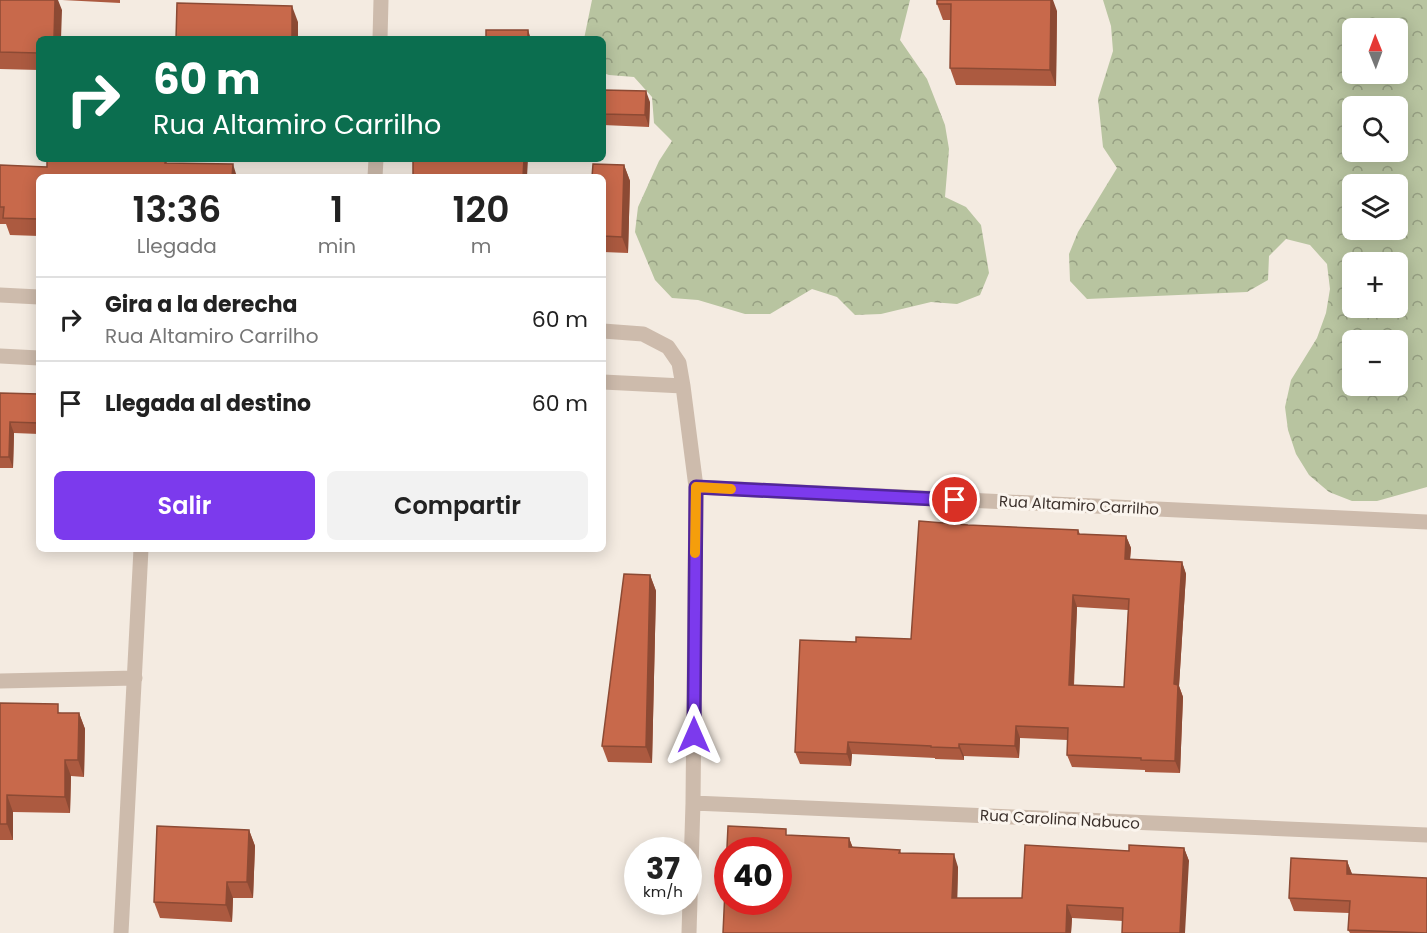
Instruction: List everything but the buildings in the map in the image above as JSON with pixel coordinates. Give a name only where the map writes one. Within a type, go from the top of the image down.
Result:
[{"type":"street","points":[[380,36],[381,0]]},
{"type":"street","points":[[0,295],[36,297]]},
{"type":"street","points":[[606,330],[643,334],[668,347],[679,363],[684,386],[696,487],[693,803],[689,933]]},
{"type":"street","points":[[0,356],[36,358]]},
{"type":"street","points":[[606,381],[684,386]]},
{"type":"street","name":"Rua Altamiro Carrilho","points":[[696,487],[1427,522]]},
{"type":"street","points":[[121,933],[141,552]]},
{"type":"street","points":[[0,681],[135,678]]},
{"type":"street","name":"Rua Carolina Nabuco","points":[[693,803],[1427,835]]},
{"type":"green space","points":[[592,0],[910,0],[900,40],[927,79],[945,125],[949,149],[945,197],[966,207],[981,225],[989,273],[980,295],[957,304],[931,302],[881,314],[855,315],[837,297],[812,289],[770,314],[745,314],[698,300],[672,298],[655,280],[635,232],[638,207],[659,161],[672,141],[654,123],[652,97],[634,77],[606,74],[606,36],[585,36]]},
{"type":"green space","points":[[1103,0],[1427,0],[1427,487],[1377,501],[1352,501],[1329,492],[1309,475],[1296,454],[1288,430],[1285,407],[1291,380],[1317,338],[1326,313],[1330,289],[1327,264],[1310,245],[1286,239],[1269,256],[1268,280],[1247,292],[1087,299],[1070,281],[1069,254],[1078,232],[1117,168],[1103,147],[1098,99],[1113,51],[1111,26]]},
{"type":"slow traffic","points":[[695,553],[696,487],[731,489]]},
{"type":"route","points":[[694,735],[696,487],[955,500]]}]
